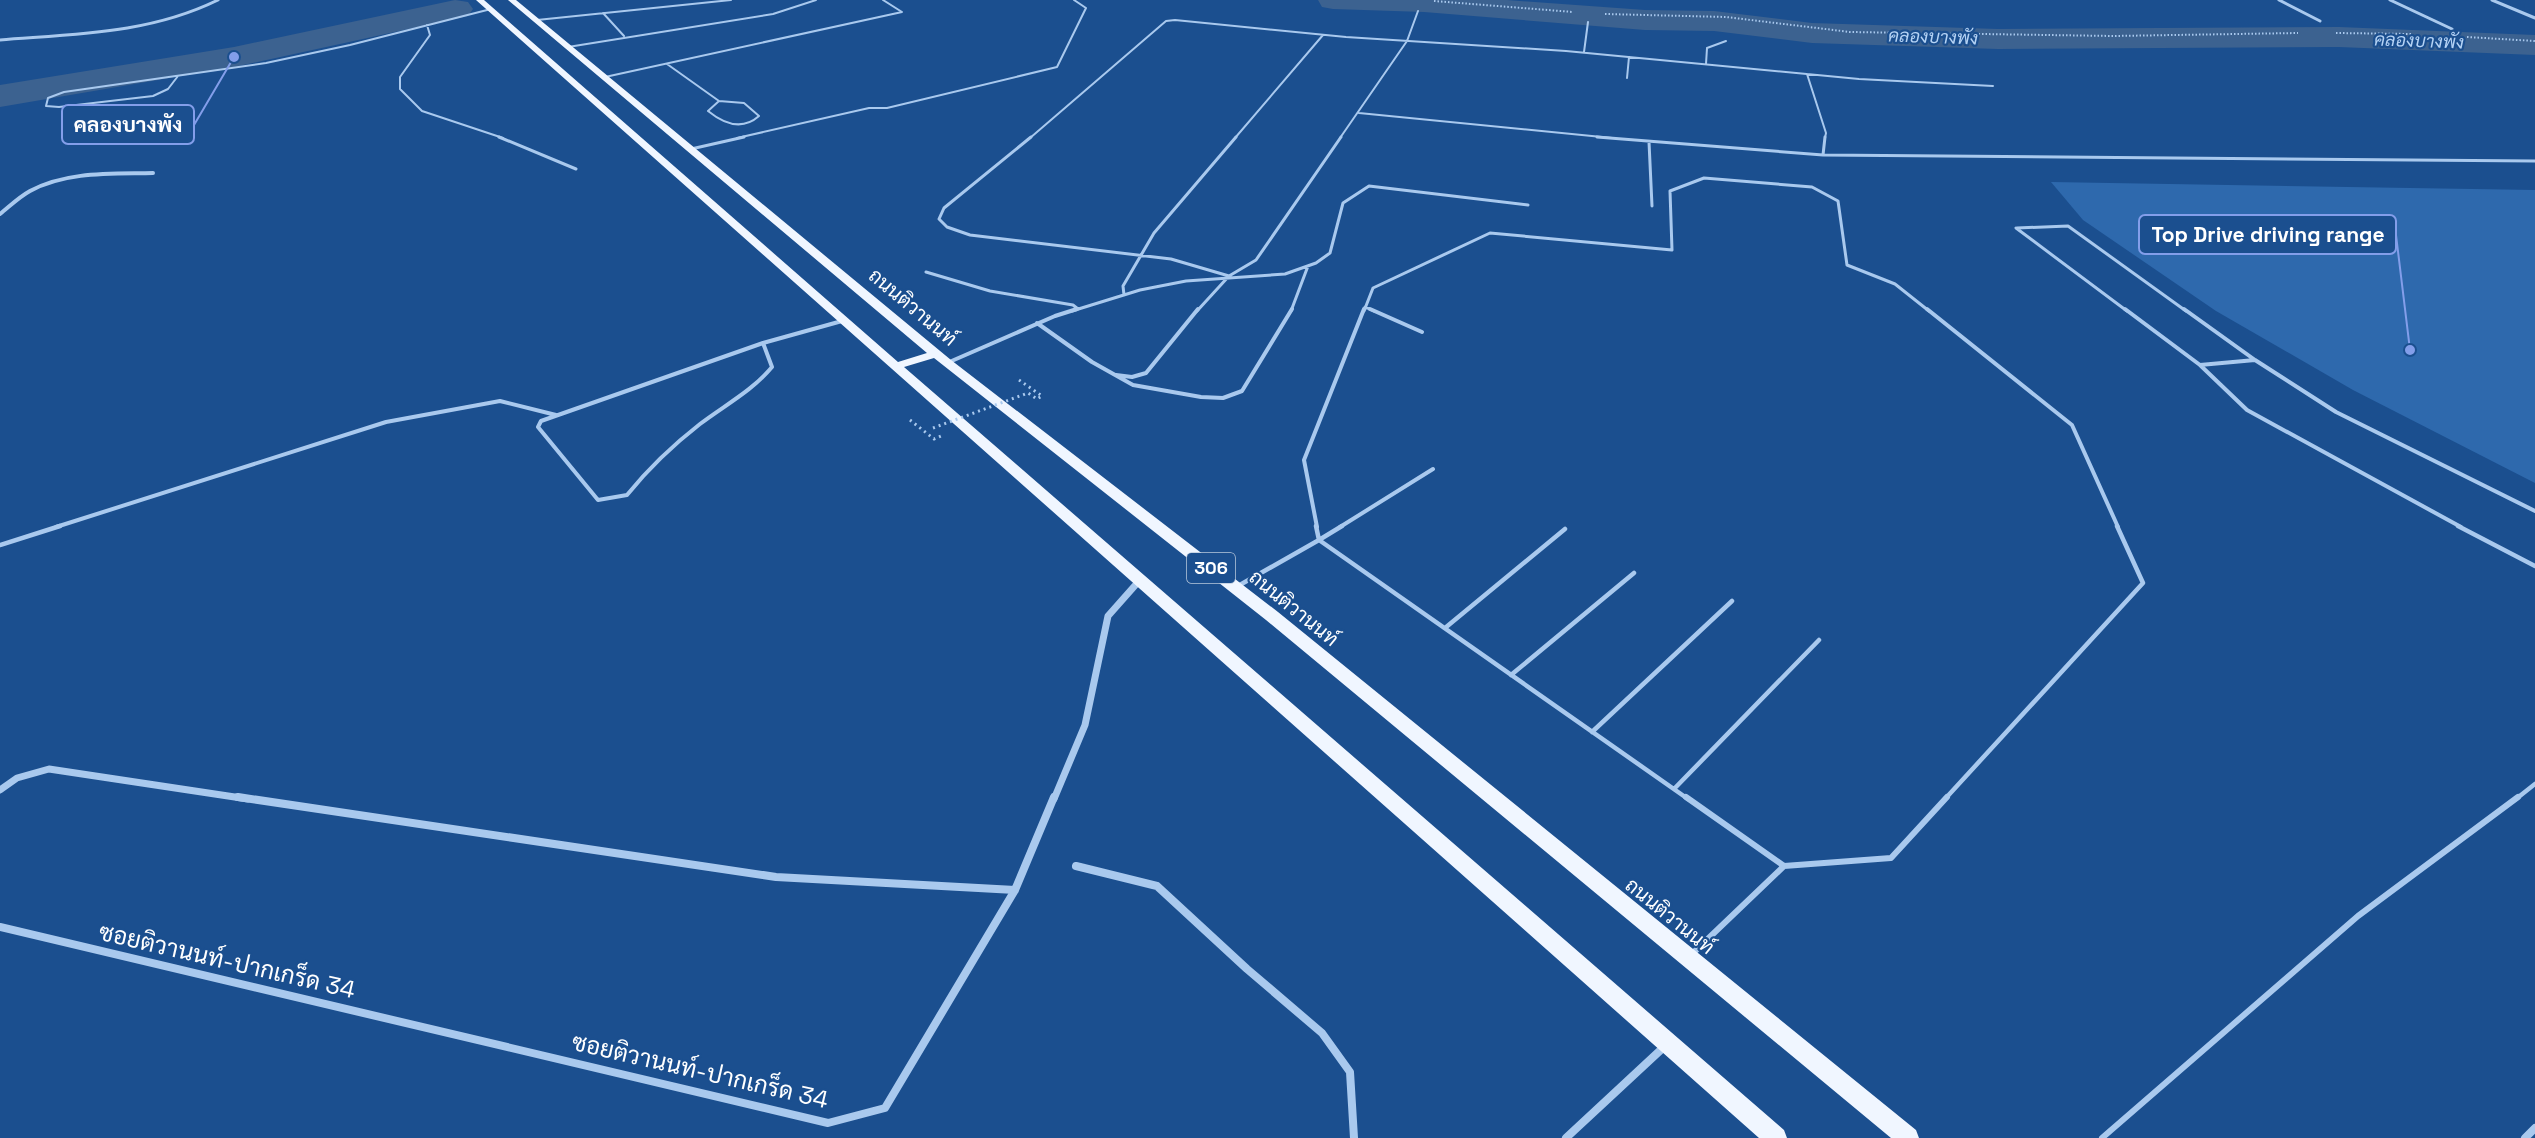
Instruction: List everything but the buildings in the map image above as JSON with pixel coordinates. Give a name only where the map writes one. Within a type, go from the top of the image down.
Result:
[{"type":"main road","name":"ถนนติวานนท์","points":[[512,0],[942,359],[1235,588],[1908,1138]]},
{"type":"main road","points":[[486,5],[1139,582],[1776,1138]]},
{"type":"main road","points":[[897,366],[942,359]]},
{"type":"street","points":[[0,40],[102,31],[159,22],[194,14],[218,0]]},
{"type":"street","points":[[2279,0],[2320,21]]},
{"type":"street","points":[[2390,0],[2452,28]]},
{"type":"street","points":[[2492,0],[2535,18]]},
{"type":"street","points":[[0,214],[33,189],[58,181],[153,173]]},
{"type":"street","name":"ซอยติวานนท์-ปากเกร็ด 34","points":[[0,927],[828,1123],[885,1108],[1015,890],[1085,725],[1108,616],[1139,582]]},
{"type":"street","points":[[0,790],[17,778],[49,769],[776,877],[1015,890]]},
{"type":"street","points":[[1076,866],[1157,886],[1247,969],[1322,1033],[1350,1072],[1354,1138]]},
{"type":"street","points":[[1566,1138],[1668,1043]]},
{"type":"street","points":[[2525,1138],[2535,1128]]},
{"type":"lane","points":[[537,20],[731,0]]},
{"type":"lane","points":[[790,0],[798,4]]},
{"type":"lane","points":[[568,47],[624,36],[773,14],[816,0]]},
{"type":"lane","points":[[605,77],[903,12],[883,0]]},
{"type":"lane","points":[[690,149],[869,108],[887,108],[1057,68],[1086,8],[1074,0]]},
{"type":"lane","points":[[178,76],[168,89],[153,96],[59,107],[46,106],[48,98],[64,92],[266,63],[427,25],[486,5]]},
{"type":"lane","points":[[1116,375],[1132,376],[1146,373],[1190,318],[1229,276],[1256,260],[1407,41],[1418,11]]},
{"type":"lane","points":[[603,13],[624,36]]},
{"type":"lane","points":[[1229,276],[1201,266],[1141,255],[969,235],[946,227],[939,219],[945,208],[987,176],[1166,21],[1215,23],[1323,35],[1584,52],[1807,74],[1994,86]]},
{"type":"lane","points":[[1584,52],[1588,22]]},
{"type":"lane","points":[[427,25],[430,35],[400,77],[400,89],[422,111],[497,136],[576,169]]},
{"type":"lane","points":[[1124,295],[1123,286],[1154,233],[1323,35]]},
{"type":"lane","points":[[1706,64],[1707,48],[1726,41]]},
{"type":"lane","points":[[1627,78],[1629,57]]},
{"type":"lane","points":[[667,64],[719,101],[739,102],[759,116],[745,124],[722,123],[708,111],[719,101]]},
{"type":"lane","points":[[1807,74],[1826,134],[1823,155]]},
{"type":"lane","points":[[1359,113],[1650,142],[1823,155],[2535,161]]},
{"type":"lane","points":[[745,124],[758,134]]},
{"type":"lane","points":[[1650,142],[1652,206]]},
{"type":"lane","points":[[1704,178],[1812,187],[1838,201],[1847,265],[1894,284],[2072,425],[2144,584],[1891,858],[1784,866],[1319,540],[1304,459],[1373,288],[1490,233],[1672,250],[1670,191],[1704,178]]},
{"type":"lane","points":[[942,359],[1037,323],[1124,295],[1186,280],[1285,274],[1308,266],[1330,253],[1342,203],[1369,186],[1528,205]]},
{"type":"lane","points":[[2535,511],[2336,412],[2255,360],[2068,226],[2016,228],[2200,365],[2247,410],[2393,492],[2535,566]]},
{"type":"lane","points":[[1037,323],[1092,362],[1133,385],[1201,397],[1223,398],[1242,391],[1295,304],[1308,266]]},
{"type":"lane","points":[[926,272],[950,281],[1072,305],[1078,309]]},
{"type":"lane","points":[[1365,307],[1422,332]]},
{"type":"lane","points":[[763,343],[772,367],[759,383],[699,425],[622,497],[598,500],[538,427],[541,421],[763,343],[844,320]]},
{"type":"lane","points":[[2200,365],[2255,360]]},
{"type":"lane","points":[[0,545],[386,422],[500,401],[558,416]]},
{"type":"lane","points":[[1235,588],[1319,540],[1433,469]]},
{"type":"lane","points":[[1445,628],[1565,529]]},
{"type":"lane","points":[[1511,675],[1634,573]]},
{"type":"lane","points":[[1592,732],[1732,601]]},
{"type":"lane","points":[[1674,789],[1819,640]]},
{"type":"lane","points":[[2102,1138],[2358,916],[2535,784]]},
{"type":"lane","points":[[1688,958],[1784,866]]},
{"type":"path","points":[[1424,0],[1572,11]]},
{"type":"path","points":[[1596,13],[1726,17],[1850,32],[2113,36],[2307,33]]},
{"type":"path","points":[[2331,33],[2420,34]]},
{"type":"path","points":[[2466,37],[2535,41]]},
{"type":"path","points":[[910,420],[934,439],[942,435],[933,428],[1028,393],[1037,399],[1042,396],[1019,380]]},
{"type":"shaded area","points":[[2051,182],[2535,190],[2535,483],[2353,390],[2216,311],[2083,220]]},
{"type":"waterway","name":"คลองบางพัง","points":[[1333,0],[1424,3],[1645,20],[1714,21],[1812,33],[1998,39],[2339,37],[2535,45]]},
{"type":"waterway","name":"คลองบางพัง","points":[[0,96],[234,57],[457,9]]},
{"type":"place","name":"คลองบางพัง","points":[[234,57]]},
{"type":"place","name":"Top Drive driving range","points":[[2410,350]]}]
